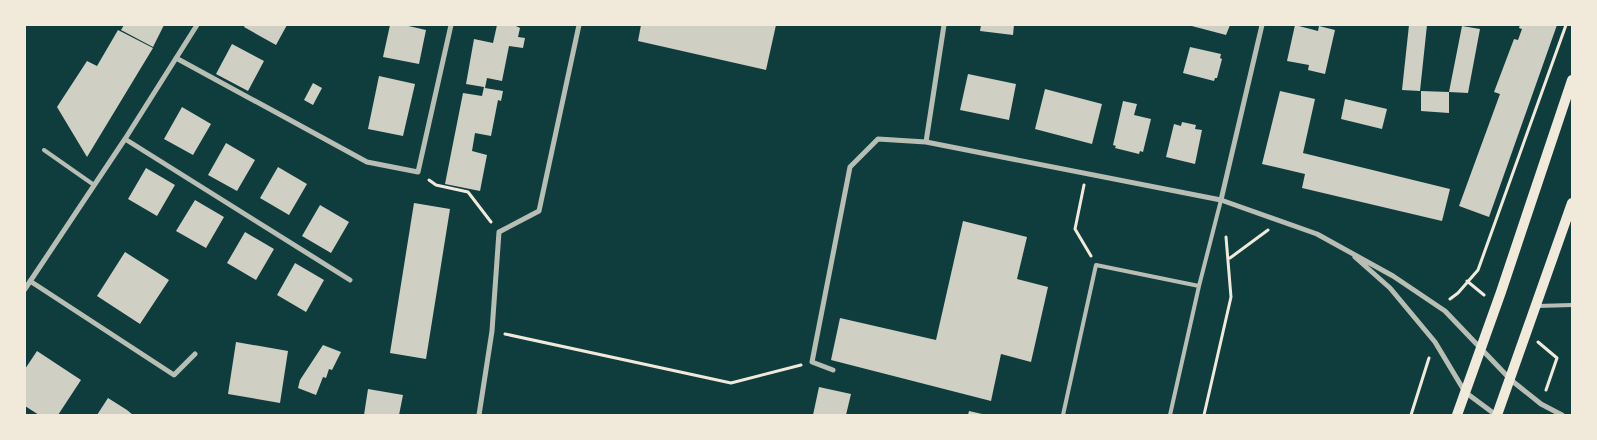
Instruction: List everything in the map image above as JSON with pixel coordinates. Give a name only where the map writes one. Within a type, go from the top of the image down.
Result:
[{"type":"main road","points":[[1456,415],[1482,349],[1572,80]]},
{"type":"main road","points":[[1496,415],[1511,380],[1572,203]]},
{"type":"street","points":[[25,288],[125,139],[197,25]]},
{"type":"street","points":[[176,58],[367,162],[418,172],[451,25]]},
{"type":"street","points":[[480,415],[492,331],[499,232],[539,211],[579,25]]},
{"type":"street","points":[[926,142],[944,25]]},
{"type":"street","points":[[1221,200],[1262,25]]},
{"type":"street","points":[[125,139],[350,280]]},
{"type":"street","points":[[833,370],[812,362],[850,167],[878,139],[926,142],[1221,200],[1317,234],[1393,276],[1445,311],[1511,380],[1541,404],[1562,415]]},
{"type":"street","points":[[1348,250],[1390,288],[1435,342],[1465,392],[1496,415]]},
{"type":"street","points":[[30,281],[174,375],[195,354]]},
{"type":"lane","points":[[44,150],[94,185]]},
{"type":"lane","points":[[1170,415],[1198,286],[1221,200]]},
{"type":"lane","points":[[1063,415],[1096,265],[1198,286]]},
{"type":"lane","points":[[1537,306],[1572,305]]},
{"type":"path","points":[[1468,281],[1478,270],[1566,25]]},
{"type":"path","points":[[418,172],[436,185],[468,192],[499,232]]},
{"type":"path","points":[[1087,173],[1075,229],[1096,265]]},
{"type":"path","points":[[1230,258],[1279,222]]},
{"type":"path","points":[[1204,415],[1231,297],[1230,258],[1225,229]]},
{"type":"path","points":[[492,331],[731,383],[812,362]]},
{"type":"building","points":[[124,25],[164,25],[153,47],[121,30]]},
{"type":"building","points":[[245,25],[287,25],[276,45],[244,27]]},
{"type":"building","points":[[390,25],[404,25],[426,30],[419,64],[383,57]]},
{"type":"building","points":[[497,25],[514,25],[520,28],[518,37],[525,38],[523,48],[509,46],[502,81],[487,78],[485,88],[503,91],[501,101],[498,100],[491,136],[475,133],[472,151],[487,155],[480,191],[445,184],[463,93],[482,96],[484,87],[466,84],[474,39],[493,43]]},
{"type":"building","points":[[641,25],[776,25],[766,70],[638,41]]},
{"type":"building","points":[[981,25],[1014,25],[1013,35],[980,31]]},
{"type":"building","points":[[1188,25],[1230,25],[1226,35]]},
{"type":"building","points":[[1295,25],[1318,31],[1319,26],[1335,30],[1325,74],[1308,70],[1309,65],[1287,61]]},
{"type":"building","points":[[1409,25],[1427,25],[1420,91],[1402,90]]},
{"type":"building","points":[[1520,25],[1557,25],[1489,217],[1459,206],[1500,94],[1494,92],[1514,39],[1518,40],[1522,29],[1519,28]]},
{"type":"building","points":[[1462,26],[1480,29],[1468,93],[1449,92]]},
{"type":"building","points":[[118,30],[153,48],[87,157],[57,107],[87,61],[97,66]]},
{"type":"building","points":[[232,44],[264,61],[248,91],[216,74]]},
{"type":"building","points":[[1190,47],[1221,54],[1220,58],[1222,59],[1217,78],[1214,81],[1183,73]]},
{"type":"building","points":[[968,74],[1016,84],[1009,120],[960,110]]},
{"type":"building","points":[[379,76],[415,84],[403,136],[368,129]]},
{"type":"building","points":[[313,83],[322,88],[313,105],[304,100]]},
{"type":"building","points":[[1045,89],[1102,104],[1092,144],[1035,129]]},
{"type":"building","points":[[1280,91],[1315,99],[1303,153],[1450,189],[1442,221],[1302,188],[1305,174],[1262,164]]},
{"type":"building","points":[[1421,91],[1449,92],[1449,113],[1421,111]]},
{"type":"building","points":[[1345,99],[1387,109],[1382,129],[1341,119]]},
{"type":"building","points":[[1123,101],[1137,104],[1134,115],[1151,119],[1143,152],[1140,151],[1139,154],[1115,148],[1116,146],[1113,145]]},
{"type":"building","points":[[182,107],[211,124],[193,155],[164,139]]},
{"type":"building","points":[[1182,122],[1196,125],[1195,129],[1202,130],[1195,164],[1166,157],[1174,124],[1181,126]]},
{"type":"building","points":[[226,143],[255,160],[237,191],[208,175]]},
{"type":"building","points":[[278,167],[307,184],[289,215],[260,198]]},
{"type":"building","points":[[146,168],[175,185],[157,216],[128,199]]},
{"type":"building","points":[[195,200],[224,217],[206,248],[176,231]]},
{"type":"building","points":[[414,203],[450,209],[426,359],[390,353]]},
{"type":"building","points":[[320,205],[349,222],[331,253],[302,236]]},
{"type":"building","points":[[963,221],[1027,237],[1017,279],[1048,287],[1031,362],[1001,354],[991,401],[831,360],[840,318],[936,340]]},
{"type":"building","points":[[245,232],[274,249],[256,280],[227,263]]},
{"type":"building","points":[[125,252],[169,280],[140,324],[97,296]]},
{"type":"building","points":[[295,263],[324,280],[306,312],[277,295]]},
{"type":"building","points":[[236,342],[288,351],[280,403],[228,394]]},
{"type":"building","points":[[323,345],[341,352],[332,370],[329,369],[326,378],[323,377],[316,395],[298,388],[300,380]]},
{"type":"building","points":[[37,351],[81,380],[58,415],[39,415],[25,406],[25,369]]},
{"type":"building","points":[[819,387],[851,394],[846,415],[813,415]]},
{"type":"building","points":[[368,389],[403,395],[399,415],[364,415]]},
{"type":"building","points":[[108,398],[127,410],[133,415],[97,415]]},
{"type":"building","points":[[969,411],[982,414],[982,415],[968,415]]}]
